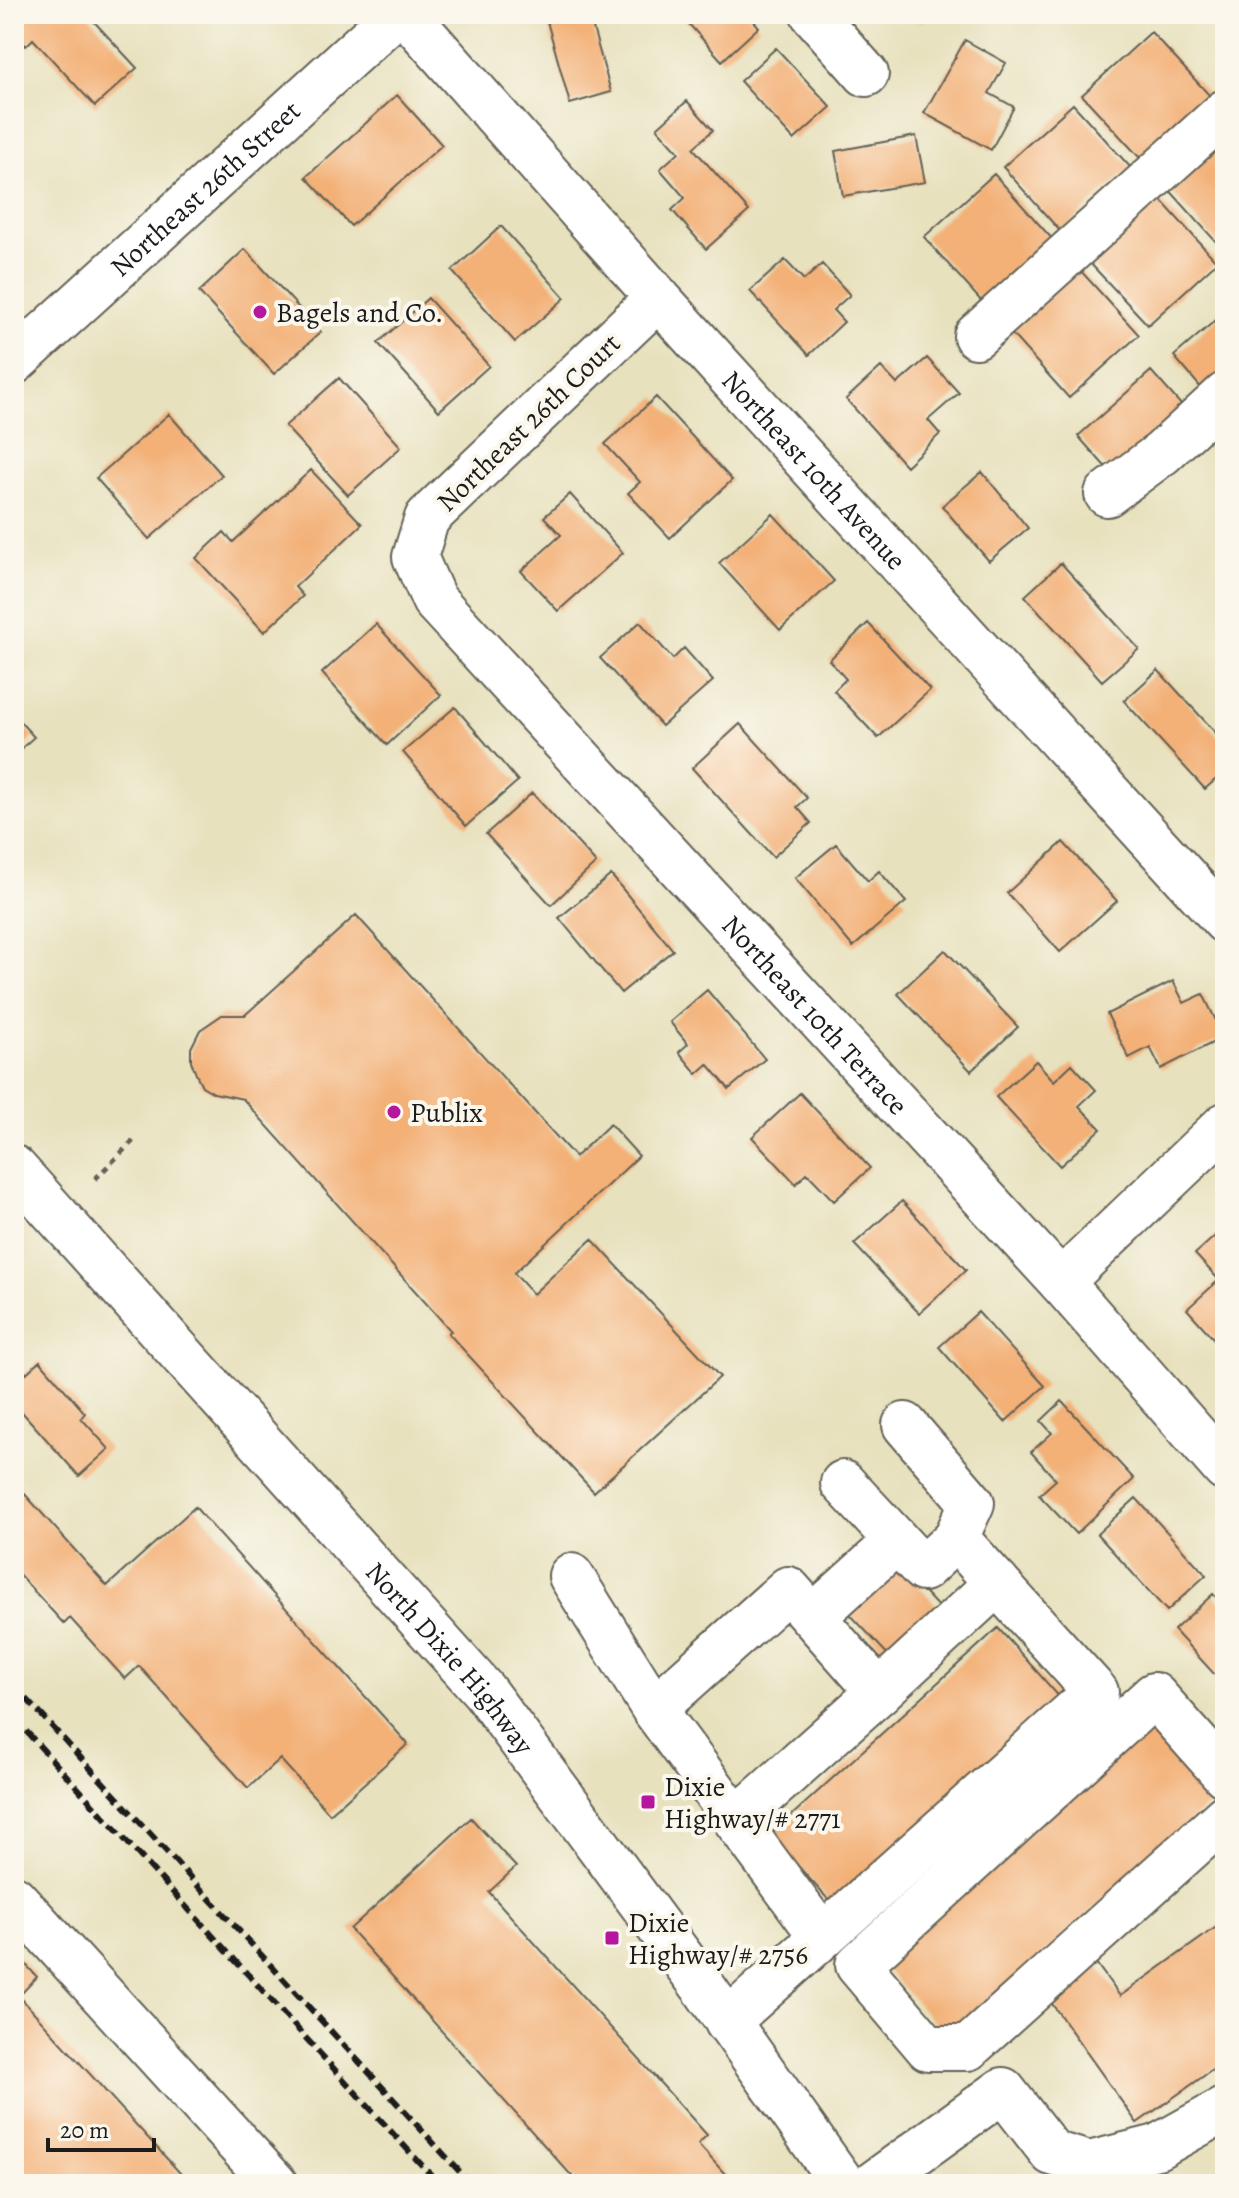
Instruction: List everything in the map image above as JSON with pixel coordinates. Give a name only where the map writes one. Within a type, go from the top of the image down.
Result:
[{"type":"street","name":"Northeast 26th Street","points":[[14,362],[396,14]]},
{"type":"street","name":"Northeast 10th Avenue","points":[[406,14],[658,298],[1225,921]]},
{"type":"street","points":[[813,14],[866,74]]},
{"type":"street","points":[[976,336],[1225,112]]},
{"type":"street","name":"Northeast 26th Court","points":[[415,557],[427,518],[658,298]]},
{"type":"street","points":[[1107,494],[1162,453],[1225,395]]},
{"type":"street","name":"Northeast 10th Terrace","points":[[415,557],[434,600],[1061,1282],[1225,1469]]},
{"type":"street","points":[[1061,1282],[1225,1125]]},
{"type":"street","name":"North Dixie Highway","points":[[14,1168],[484,1691],[843,2184]]},
{"type":"street","points":[[843,1483],[923,1569],[956,1538],[972,1503],[905,1425]]},
{"type":"street","points":[[727,2022],[1096,1692],[956,1538]]},
{"type":"street","points":[[813,1617],[897,1541]]},
{"type":"street","points":[[571,1576],[654,1709],[822,1937]]},
{"type":"street","points":[[736,1820],[997,1583]]},
{"type":"street","points":[[654,1709],[788,1589],[879,1692]]},
{"type":"street","points":[[1216,1837],[968,2048],[928,2048],[858,1965],[1154,1695],[1225,1775]]},
{"type":"street","points":[[14,1898],[275,2184]]},
{"type":"street","points":[[873,2184],[1003,2090],[1052,2153],[1089,2164],[1157,2147],[1225,2109]]},
{"type":"path","points":[[95,1179],[135,1139]]},
{"type":"building","points":[[14,14],[87,14],[137,68],[95,106],[33,39],[26,46],[14,33],[17,24]]},
{"type":"building","points":[[545,14],[589,14],[611,92],[570,104]]},
{"type":"building","points":[[680,14],[748,14],[759,27],[722,61]]},
{"type":"building","points":[[912,14],[928,14],[920,22]]},
{"type":"building","points":[[1065,14],[1081,14],[1071,22]]},
{"type":"building","points":[[1151,32],[1210,96],[1141,159],[1082,95]]},
{"type":"building","points":[[965,40],[1006,63],[989,93],[1014,107],[991,150],[924,113]]},
{"type":"building","points":[[776,48],[831,107],[794,140],[740,81]]},
{"type":"building","points":[[397,95],[442,145],[351,226],[306,177]]},
{"type":"building","points":[[687,101],[713,130],[693,148],[749,211],[706,249],[672,210],[685,198],[660,169],[679,152],[657,128]]},
{"type":"building","points":[[1073,104],[1131,168],[1061,232],[1003,167]]},
{"type":"building","points":[[916,136],[925,182],[843,196],[835,151]]},
{"type":"building","points":[[1225,136],[1225,252],[1167,187]]},
{"type":"building","points":[[994,174],[1054,241],[983,303],[924,237]]},
{"type":"building","points":[[1158,197],[1217,262],[1148,325],[1088,261]]},
{"type":"building","points":[[501,226],[565,298],[515,342],[452,271]]},
{"type":"building","name":"Bagels and Co.","points":[[245,249],[321,332],[274,374],[199,292]]},
{"type":"building","points":[[785,260],[804,280],[822,264],[850,295],[833,310],[844,322],[809,355],[750,291]]},
{"type":"building","points":[[1080,270],[1139,335],[1069,398],[1010,332]]},
{"type":"building","points":[[428,298],[489,366],[439,411],[378,343]]},
{"type":"building","points":[[1225,312],[1225,381],[1208,396],[1174,356]]},
{"type":"building","points":[[927,358],[959,393],[928,420],[940,434],[906,466],[846,399],[881,367],[897,384]]},
{"type":"building","points":[[1151,371],[1191,416],[1118,481],[1078,436]]},
{"type":"building","points":[[339,378],[401,447],[348,495],[285,426]]},
{"type":"building","points":[[656,397],[732,480],[670,538],[628,493],[640,482],[605,444]]},
{"type":"building","points":[[169,414],[222,475],[149,539],[96,478]]},
{"type":"building","points":[[311,470],[362,524],[295,587],[303,596],[264,632],[196,558],[224,532],[233,542]]},
{"type":"building","points":[[982,472],[1028,528],[989,561],[942,506]]},
{"type":"building","points":[[570,494],[623,553],[558,611],[521,571],[561,535],[544,517]]},
{"type":"building","points":[[773,514],[834,581],[780,630],[719,563]]},
{"type":"building","points":[[1061,563],[1139,649],[1102,681],[1025,596]]},
{"type":"building","points":[[640,622],[673,659],[684,648],[713,681],[662,726],[600,658]]},
{"type":"building","points":[[868,623],[930,690],[878,738],[834,691],[846,679],[829,660]]},
{"type":"building","points":[[376,624],[441,695],[387,745],[322,673]]},
{"type":"building","points":[[1158,670],[1225,743],[1225,771],[1205,789],[1124,701]]},
{"type":"building","points":[[455,707],[518,781],[466,826],[403,752]]},
{"type":"building","points":[[14,715],[34,737],[14,755]]},
{"type":"building","points":[[740,724],[807,798],[797,807],[811,823],[773,857],[692,768]]},
{"type":"building","points":[[532,793],[596,863],[551,905],[486,834]]},
{"type":"building","points":[[1063,842],[1117,901],[1060,952],[1007,893]]},
{"type":"building","points":[[836,844],[868,881],[879,871],[906,902],[853,947],[795,878]]},
{"type":"building","points":[[611,875],[673,950],[621,993],[559,918]]},
{"type":"building","name":"Publix","points":[[356,915],[575,1157],[610,1124],[639,1156],[514,1273],[533,1294],[592,1239],[720,1377],[594,1492],[448,1333],[451,1331],[243,1099],[214,1093],[202,1086],[196,1074],[191,1061],[191,1048],[200,1030],[222,1015],[245,1015]]},
{"type":"building","points":[[945,950],[1018,1027],[971,1071],[898,994]]},
{"type":"building","points":[[1173,981],[1184,1003],[1203,994],[1224,1037],[1161,1069],[1150,1047],[1129,1058],[1107,1014]]},
{"type":"building","points":[[707,990],[765,1059],[729,1089],[708,1064],[697,1074],[679,1052],[688,1044],[670,1022]]},
{"type":"building","points":[[1036,1061],[1054,1081],[1072,1064],[1096,1090],[1079,1106],[1101,1129],[1060,1166],[996,1097]]},
{"type":"building","points":[[800,1093],[870,1168],[834,1201],[807,1173],[796,1184],[752,1137]]},
{"type":"building","points":[[902,1201],[966,1270],[919,1313],[854,1244]]},
{"type":"building","points":[[1225,1227],[1225,1343],[1221,1347],[1187,1309],[1219,1280],[1195,1254]]},
{"type":"building","points":[[978,1312],[1045,1386],[1005,1422],[939,1347]]},
{"type":"building","points":[[40,1361],[85,1413],[81,1418],[109,1449],[79,1476],[14,1403],[14,1384]]},
{"type":"building","points":[[1062,1401],[1134,1479],[1076,1534],[1039,1495],[1056,1480],[1031,1452],[1052,1433],[1041,1421]]},
{"type":"building","points":[[14,1482],[107,1586],[195,1507],[408,1744],[330,1814],[280,1759],[248,1788],[139,1666],[125,1679],[70,1618],[64,1624],[14,1569]]},
{"type":"building","points":[[1136,1498],[1206,1575],[1167,1611],[1097,1534]]},
{"type":"building","points":[[898,1564],[943,1612],[892,1659],[847,1611]]},
{"type":"building","points":[[1213,1594],[1225,1607],[1225,1686],[1174,1630]]},
{"type":"building","points":[[998,1628],[1063,1701],[835,1907],[770,1835]]},
{"type":"building","points":[[1150,1723],[1217,1797],[949,2039],[882,1965]]},
{"type":"building","points":[[471,1818],[516,1867],[489,1892],[707,2135],[698,2144],[734,2184],[579,2184],[350,1929]]},
{"type":"building","points":[[1225,1921],[1225,2061],[1137,2123],[1045,1994],[1093,1959],[1120,1996]]},
{"type":"building","points":[[14,1951],[37,1977],[19,1996],[190,2184],[28,2184],[14,2169]]},
{"type":"railway","points":[[14,1685],[471,2184]]},
{"type":"railway","points":[[14,1718],[439,2184]]},
{"type":"place","name":"Bagels and Co.","points":[[260,312]]},
{"type":"place","name":"Publix","points":[[394,1112]]},
{"type":"place","name":"Dixie Highway/# 2771","points":[[648,1802]]},
{"type":"place","name":"Dixie Highway/# 2756","points":[[612,1938]]}]
